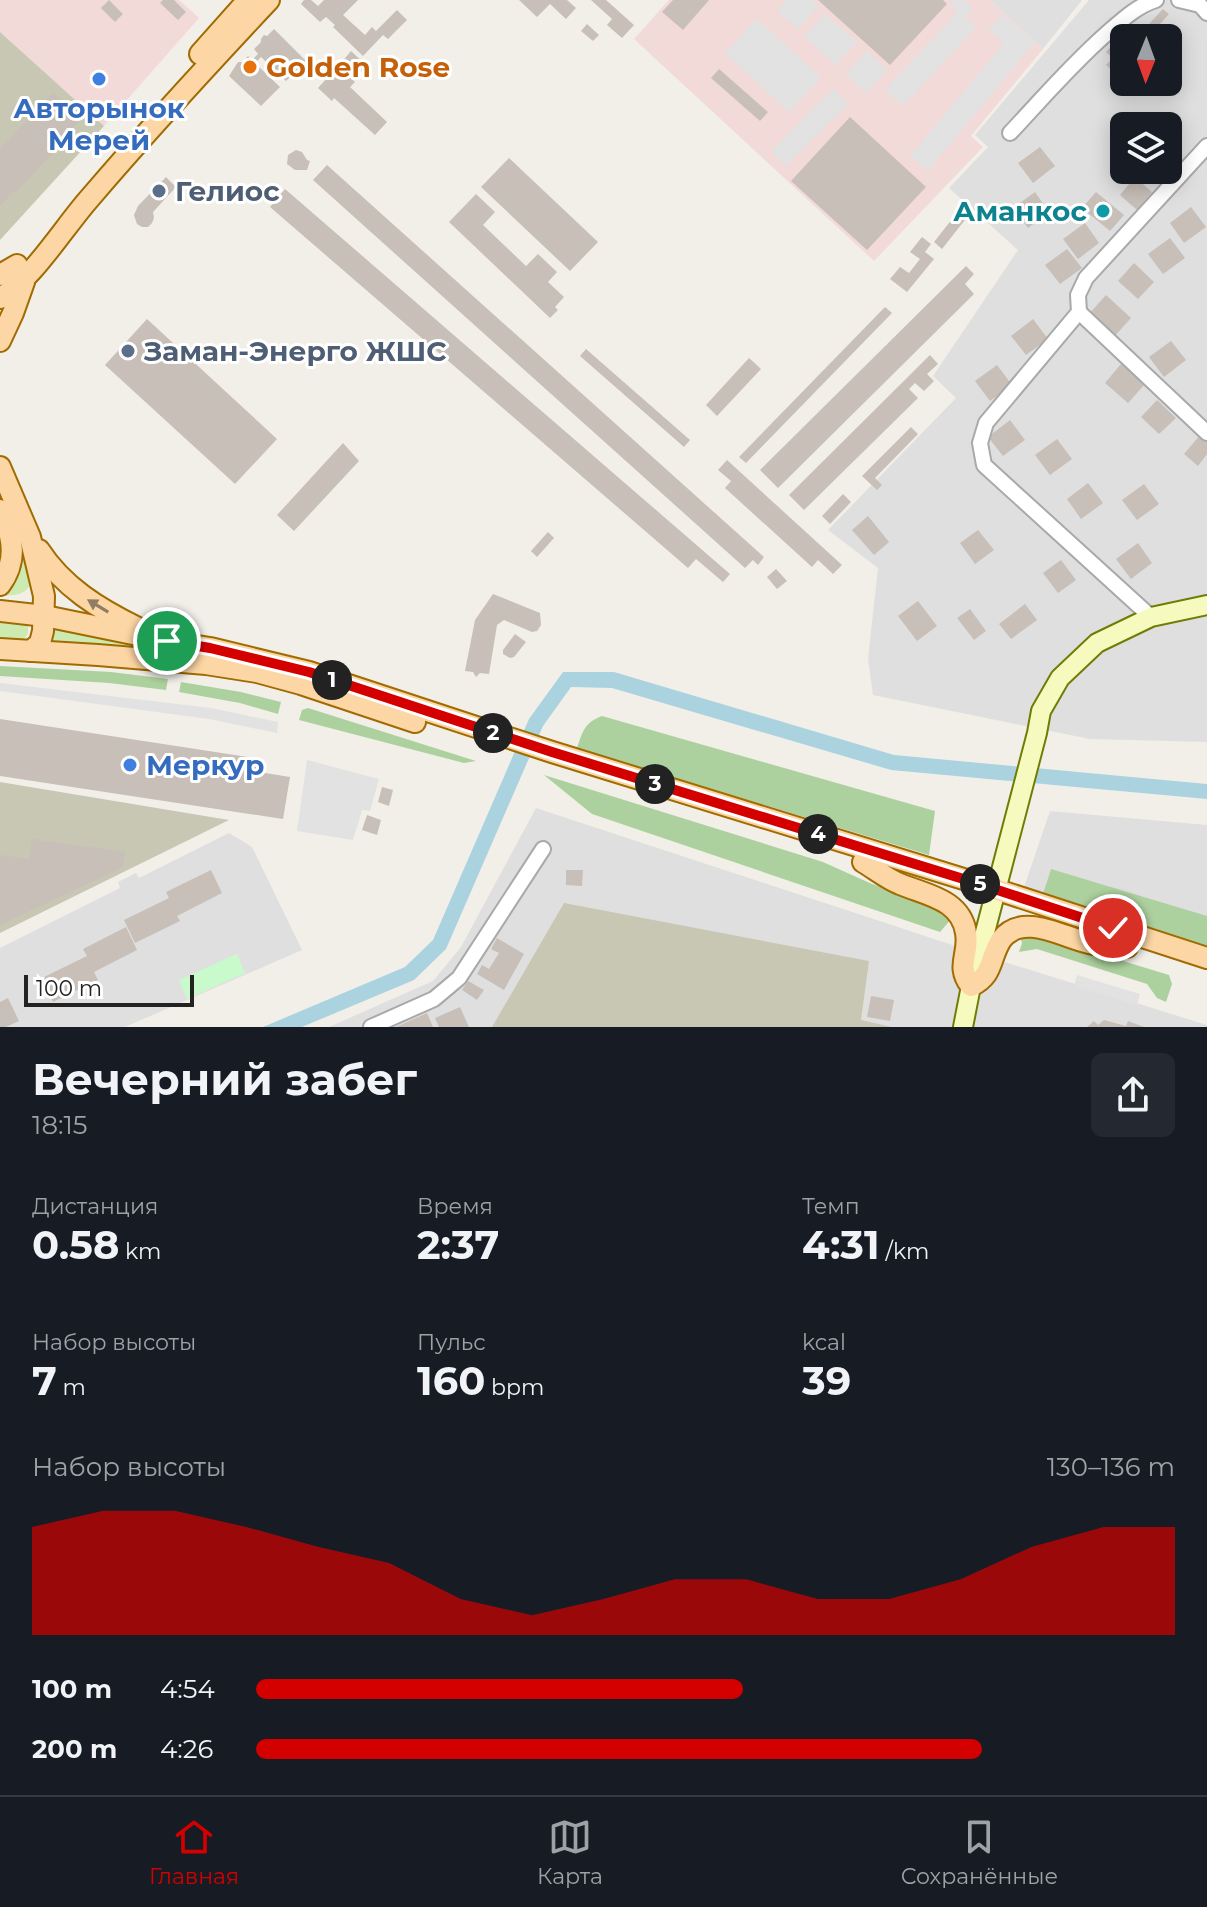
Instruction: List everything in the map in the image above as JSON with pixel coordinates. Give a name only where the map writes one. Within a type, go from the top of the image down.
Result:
[{"type":"main road","points":[[229,32],[248,0]]},
{"type":"main road","points":[[0,288],[229,32],[269,0]]},
{"type":"main road","points":[[0,298],[10,292],[15,272]]},
{"type":"main road","points":[[0,341],[13,313],[15,272]]},
{"type":"main road","points":[[0,467],[30,537],[44,596],[45,616],[40,643],[31,651]]},
{"type":"main road","points":[[0,510],[9,527],[12,557],[8,574],[0,585]]},
{"type":"main road","points":[[30,537],[50,567],[83,597],[116,617],[167,641]]},
{"type":"main road","points":[[0,611],[45,616],[234,653],[309,672],[490,740]]},
{"type":"main road","points":[[0,649],[206,664],[257,672],[490,740],[995,897],[1207,958]]},
{"type":"main road","points":[[551,759],[863,862],[967,894],[995,897],[1127,947],[1207,972]]},
{"type":"main road","points":[[863,862],[898,884],[931,894],[949,904],[959,915],[966,932],[962,967],[971,986],[988,973],[1003,937],[1014,930],[1032,927],[1089,943],[1127,947]]},
{"type":"street","points":[[1010,133],[1088,51],[1126,17],[1156,0]]},
{"type":"street","points":[[1179,0],[1200,5],[1207,13]]},
{"type":"street","points":[[1151,617],[984,465],[980,443],[986,423],[1079,312],[1078,295],[1086,278],[1207,146]]},
{"type":"street","points":[[1079,312],[1204,424]]},
{"type":"street","points":[[963,1027],[1041,711],[1060,678],[1097,643],[1151,617],[1207,605]]},
{"type":"street","points":[[371,1027],[434,999],[459,978],[543,849]]},
{"type":"shaded area","name":"Авторынок Мерей","points":[[0,0],[179,0],[199,18],[104,126],[0,32]]},
{"type":"shaded area","points":[[669,0],[989,0],[1043,49],[971,136],[983,147],[874,261],[634,39]]},
{"type":"shaded area","points":[[787,0],[812,0],[819,6],[798,29],[777,11]]},
{"type":"shaded area","points":[[954,0],[964,0],[973,8],[966,17],[976,27],[903,106],[885,90],[957,13],[950,5]]},
{"type":"shaded area","points":[[989,0],[1082,0],[1043,49]]},
{"type":"shaded area","points":[[1089,0],[1207,0],[1207,742],[1090,739],[873,695],[868,659],[878,568],[828,530],[956,398],[933,376],[1018,250],[949,188],[988,147],[975,135]]},
{"type":"shaded area","points":[[825,14],[857,42],[835,65],[804,36]]},
{"type":"shaded area","points":[[1002,15],[1035,42],[928,171],[910,156],[1004,43],[989,30]]},
{"type":"shaded area","points":[[757,19],[821,77],[789,112],[725,53]]},
{"type":"shaded area","points":[[0,32],[104,126],[0,240]]},
{"type":"shaded area","points":[[867,51],[887,70],[866,93],[846,74]]},
{"type":"shaded area","points":[[833,89],[848,104],[786,166],[771,151]]},
{"type":"shaded area","points":[[0,683],[211,708],[278,722],[277,733],[209,719],[0,691]]},
{"type":"shaded area","points":[[307,760],[379,779],[370,811],[362,810],[353,840],[297,831]]},
{"type":"shaded area","points":[[0,782],[229,820],[0,933]]},
{"type":"shaded area","points":[[536,808],[1207,1027],[329,1027],[433,981],[461,947]]},
{"type":"shaded area","points":[[1050,811],[1207,825],[1207,954],[1020,899]]},
{"type":"shaded area","points":[[229,833],[252,847],[302,950],[125,1027],[0,1027],[0,948],[120,888],[118,882],[136,873],[139,878]]},
{"type":"shaded area","points":[[564,903],[869,961],[861,1020],[892,1027],[492,1027]]},
{"type":"shaded area","points":[[1077,975],[1140,994],[1137,1005],[1074,986]]},
{"type":"green space","points":[[19,542],[30,572],[29,587],[14,595],[0,595],[0,588]]},
{"type":"green space","points":[[0,616],[28,623],[28,634],[24,639],[0,638]]},
{"type":"green space","points":[[52,627],[202,661],[49,644]]},
{"type":"green space","points":[[0,666],[111,672],[168,679],[166,690],[0,676]]},
{"type":"green space","points":[[181,682],[281,702],[278,714],[240,703],[179,692]]},
{"type":"green space","points":[[308,708],[476,761],[464,763],[299,720],[302,710]]},
{"type":"green space","points":[[602,716],[935,811],[929,855],[577,748],[585,728]]},
{"type":"green space","points":[[544,775],[823,862],[872,884],[940,905],[953,917],[940,932],[592,814]]},
{"type":"green space","points":[[1051,869],[1207,916],[1207,947],[1043,894]]},
{"type":"green space","points":[[1031,933],[1169,975],[1172,984],[1166,1002],[1157,998],[1147,984],[1037,949],[1019,952],[1022,943],[1020,935]]},
{"type":"green space","points":[[237,954],[245,973],[187,999],[179,980]]},
{"type":"water","points":[[563,672],[614,672],[894,755],[1207,784],[1207,799],[891,770],[612,688],[571,687],[543,726],[446,949],[414,980],[302,1027],[263,1027],[405,967],[433,940],[529,719]]},
{"type":"building","points":[[109,0],[123,14],[115,22],[101,8]]},
{"type":"building","points":[[174,0],[186,12],[178,20],[160,3]]},
{"type":"building","points":[[304,0],[311,0],[318,6],[324,0],[358,0],[343,15],[365,35],[372,27],[376,31],[397,10],[407,20],[388,39],[383,35],[363,56],[326,17],[320,22],[301,4]]},
{"type":"building","points":[[519,0],[567,0],[576,8],[566,19],[550,4],[537,17]]},
{"type":"building","points":[[591,0],[606,0],[634,25],[622,38],[607,25],[612,19]]},
{"type":"building","points":[[673,0],[709,0],[683,30],[662,12]]},
{"type":"building","points":[[818,0],[943,0],[947,4],[890,65]]},
{"type":"building","points":[[1163,9],[1169,14],[1160,24],[1149,24]]},
{"type":"building","points":[[587,24],[599,35],[593,41],[581,31]]},
{"type":"building","points":[[274,29],[306,61],[286,81],[261,57],[255,63],[280,87],[261,106],[229,76],[238,62],[243,62],[248,56],[252,60],[258,54],[254,49],[264,35],[267,36]]},
{"type":"building","points":[[351,51],[367,66],[356,77],[341,63]]},
{"type":"building","points":[[338,66],[355,82],[350,87],[387,122],[375,135],[334,98],[332,101],[318,88]]},
{"type":"building","points":[[719,69],[768,112],[760,121],[711,78]]},
{"type":"building","points":[[53,93],[81,119],[61,140],[63,142],[0,206],[0,148]]},
{"type":"building","points":[[850,117],[926,187],[867,250],[791,181]]},
{"type":"building","points":[[1040,147],[1055,166],[1033,183],[1018,163]]},
{"type":"building","points":[[296,150],[310,161],[307,170],[295,170],[287,164],[288,155]]},
{"type":"building","points":[[509,158],[598,242],[570,271],[481,187]]},
{"type":"building","points":[[327,165],[764,557],[758,565],[753,560],[745,568],[313,180]]},
{"type":"building","points":[[166,177],[176,187],[153,212],[152,223],[142,227],[137,224],[134,215],[138,206]]},
{"type":"building","points":[[1129,184],[1143,184],[1152,192],[1137,210],[1120,195]]},
{"type":"building","points":[[285,189],[730,574],[723,582],[696,559],[688,568],[270,207]]},
{"type":"building","points":[[1035,192],[1049,212],[1028,228],[1013,208]]},
{"type":"building","name":"Аманкос","points":[[1096,192],[1124,215],[1110,231],[1082,208]]},
{"type":"building","points":[[476,194],[495,212],[483,225],[526,266],[538,254],[557,272],[548,282],[564,297],[550,318],[449,222]]},
{"type":"building","points":[[964,204],[972,211],[942,249],[934,242]]},
{"type":"building","points":[[1191,207],[1206,227],[1184,243],[1170,223]]},
{"type":"building","points":[[1085,223],[1099,243],[1078,259],[1063,239]]},
{"type":"building","points":[[922,237],[931,244],[925,252],[934,259],[907,292],[890,279],[900,267],[909,273],[920,259],[910,252]]},
{"type":"building","points":[[1170,238],[1185,258],[1163,274],[1148,254]]},
{"type":"building","points":[[1067,249],[1082,268],[1060,284],[1045,265]]},
{"type":"building","points":[[1134,263],[1154,282],[1138,299],[1118,281]]},
{"type":"building","points":[[966,266],[974,274],[965,284],[974,294],[778,488],[760,470]]},
{"type":"building","points":[[1106,295],[1131,318],[1114,337],[1089,314]]},
{"type":"building","points":[[885,307],[892,313],[746,463],[739,457]]},
{"type":"building","points":[[147,319],[277,439],[235,484],[105,365]]},
{"type":"building","points":[[1033,319],[1048,339],[1026,355],[1011,336]]},
{"type":"building","points":[[1171,341],[1186,360],[1164,377],[1149,357]]},
{"type":"building","points":[[586,349],[690,440],[684,447],[580,356]]},
{"type":"building","points":[[930,355],[938,364],[927,374],[934,381],[924,391],[915,383],[909,389],[918,398],[804,510],[789,495]]},
{"type":"building","points":[[749,358],[761,369],[717,416],[706,405]]},
{"type":"building","points":[[1121,364],[1145,384],[1128,403],[1105,383]]},
{"type":"building","points":[[997,365],[1012,385],[990,401],[975,381]]},
{"type":"building","points":[[1157,400],[1176,418],[1159,434],[1141,417]]},
{"type":"building","points":[[1010,420],[1025,440],[1003,456],[988,437]]},
{"type":"building","points":[[911,427],[918,434],[875,478],[882,485],[877,490],[862,476]]},
{"type":"building","points":[[1201,434],[1207,439],[1207,454],[1198,466],[1184,454]]},
{"type":"building","points":[[1057,439],[1072,459],[1050,475],[1035,455]]},
{"type":"building","points":[[343,443],[359,461],[294,531],[277,515]]},
{"type":"building","points":[[727,460],[842,565],[833,574],[818,560],[812,567],[725,488],[731,481],[718,470]]},
{"type":"building","points":[[1088,483],[1103,503],[1081,519],[1067,499]]},
{"type":"building","points":[[1144,484],[1159,504],[1137,520],[1122,500]]},
{"type":"building","points":[[843,494],[851,502],[830,524],[822,516]]},
{"type":"building","points":[[868,516],[889,542],[874,555],[852,530]]},
{"type":"building","points":[[978,530],[994,550],[975,564],[960,543]]},
{"type":"building","points":[[548,532],[554,538],[537,557],[531,551]]},
{"type":"building","points":[[1138,543],[1152,563],[1131,579],[1116,559]]},
{"type":"building","points":[[1061,560],[1076,580],[1058,593],[1043,573]]},
{"type":"building","points":[[776,569],[787,581],[777,589],[767,577]]},
{"type":"building","points":[[493,594],[540,613],[541,625],[532,632],[504,620],[497,625],[489,674],[480,673],[476,677],[473,672],[465,671],[475,620]]},
{"type":"building","points":[[918,601],[937,626],[917,641],[898,616]]},
{"type":"building","points":[[1025,604],[1037,620],[1011,639],[999,624]]},
{"type":"building","points":[[970,609],[986,631],[974,640],[957,618]]},
{"type":"building","points":[[515,634],[526,642],[510,658],[503,654],[503,650]]},
{"type":"building","name":"Меркур","points":[[0,719],[261,759],[259,772],[290,777],[283,819],[0,776]]},
{"type":"building","points":[[382,787],[393,790],[389,806],[378,802]]},
{"type":"building","points":[[367,815],[381,820],[377,835],[362,830]]},
{"type":"building","points":[[32,839],[125,852],[123,867],[0,925],[0,855],[29,859]]},
{"type":"building","points":[[211,870],[222,893],[177,916],[180,921],[135,943],[124,920],[169,898],[166,892]]},
{"type":"building","points":[[566,870],[583,870],[582,886],[566,885]]},
{"type":"building","points":[[126,927],[137,950],[94,972],[98,980],[53,1002],[42,978],[87,956],[83,949]]},
{"type":"building","points":[[497,938],[524,954],[504,990],[477,974],[482,965],[489,969],[499,953],[491,949]]},
{"type":"building","points":[[468,981],[484,990],[477,1000],[462,990]]},
{"type":"building","points":[[871,996],[894,1000],[890,1021],[867,1017]]},
{"type":"building","points":[[8,998],[19,1021],[0,1027],[0,1002]]},
{"type":"building","points":[[460,1007],[469,1027],[439,1027],[435,1018]]},
{"type":"building","points":[[427,1013],[433,1027],[396,1027]]},
{"type":"building","points":[[1104,1020],[1126,1026],[1128,1021],[1144,1027],[1087,1027],[1094,1021],[1098,1025]]},
{"type":"place","name":"Golden Rose","points":[[250,67]]},
{"type":"place","name":"Авторынок Мерей","points":[[99,79]]},
{"type":"place","name":"Гелиос","points":[[159,191]]},
{"type":"place","name":"Аманкос","points":[[1103,211]]},
{"type":"place","name":"Заман-Энерго ЖШС","points":[[128,351]]},
{"type":"place","name":"Меркур","points":[[130,765]]},
{"type":"route","points":[[167,641],[258,658],[309,672],[552,752],[1113,928]]}]
